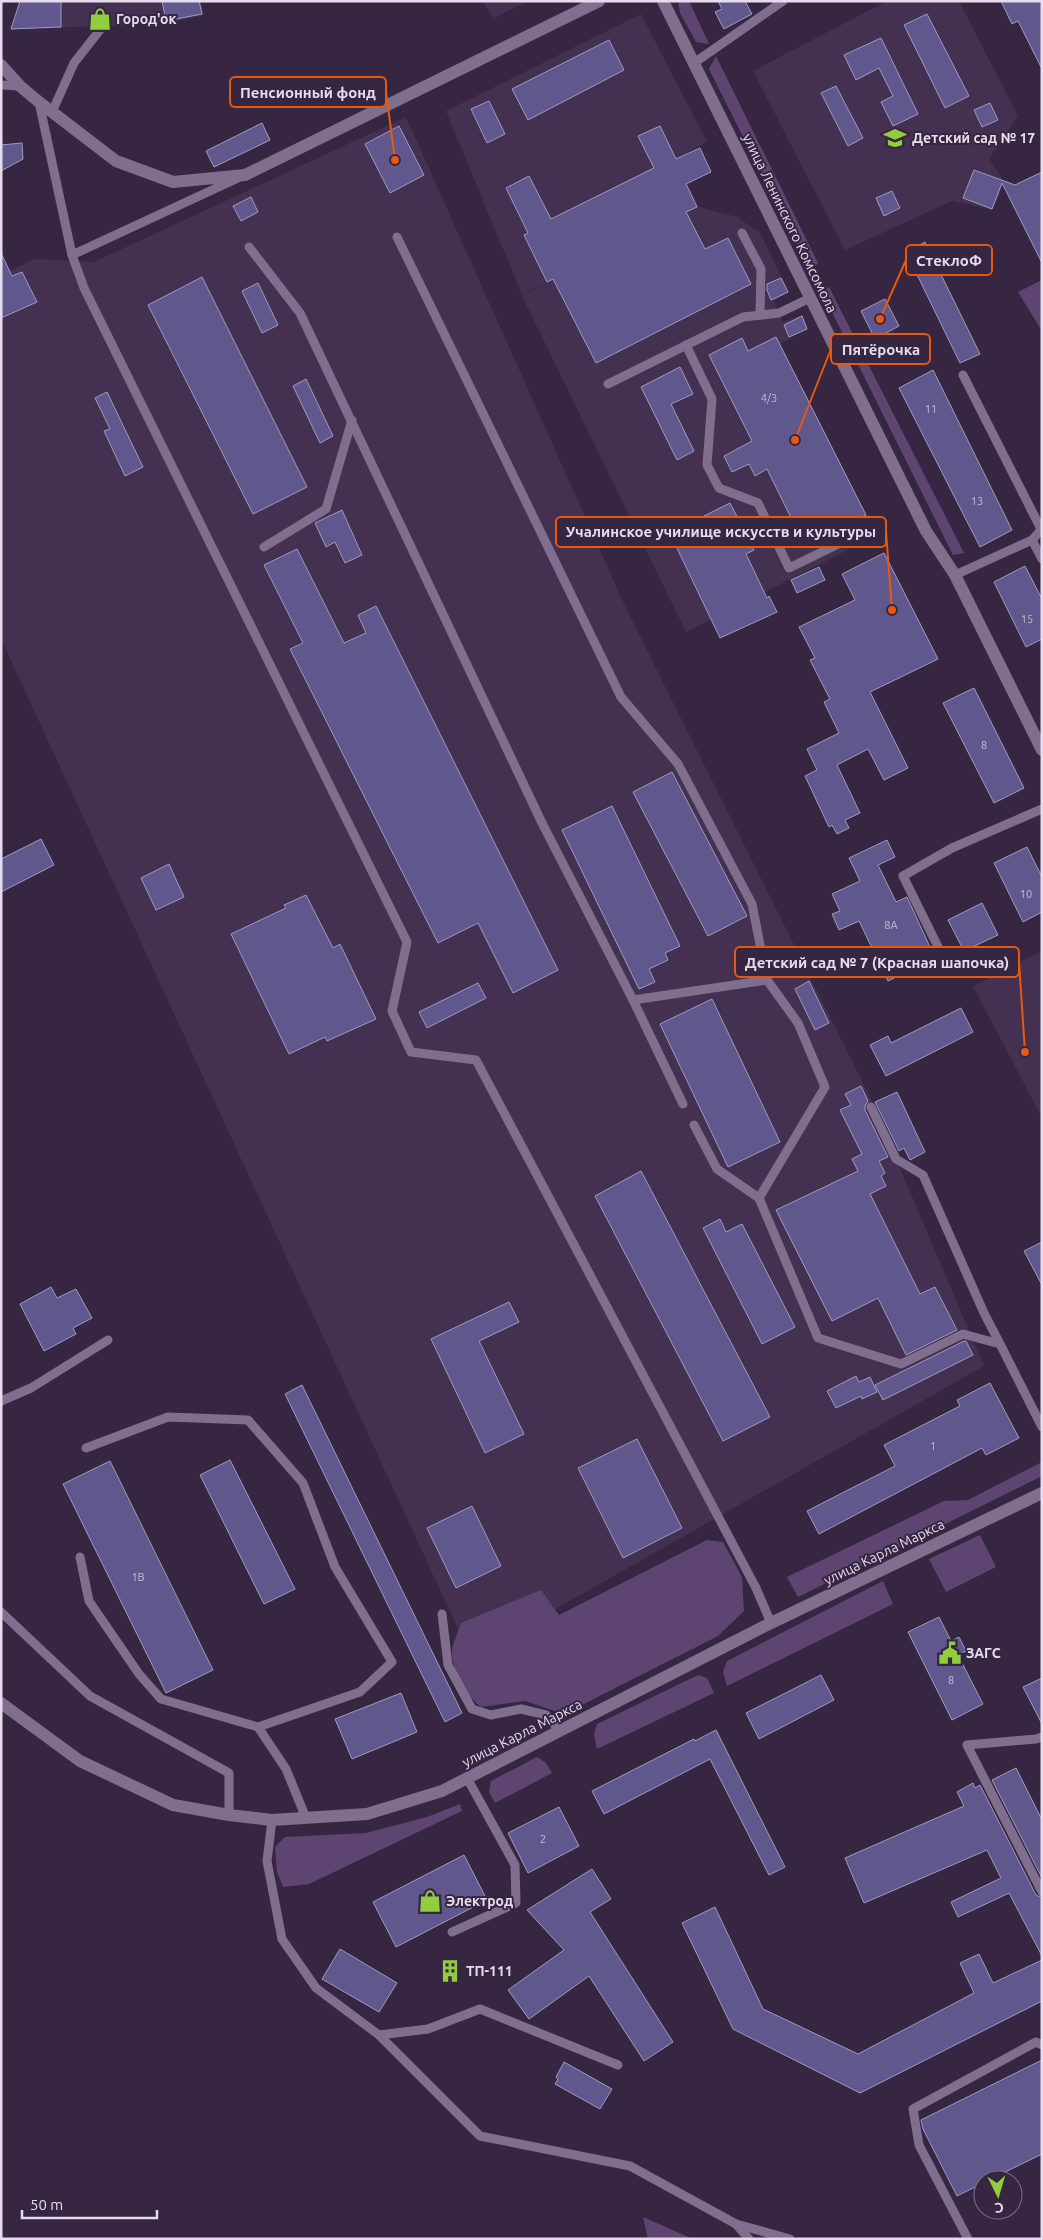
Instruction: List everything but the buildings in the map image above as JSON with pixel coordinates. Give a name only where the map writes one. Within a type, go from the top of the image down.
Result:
[{"type":"main road","points":[[1,66],[38,102],[116,162],[173,182],[245,175],[580,5],[599,1]]},
{"type":"main road","name":"улица Ленинского Комсомола","points":[[663,1],[926,531],[954,574],[1042,750]]},
{"type":"main road","name":"улица Карла Маркса","points":[[1,1703],[80,1761],[173,1805],[272,1820],[367,1814],[442,1791],[771,1623],[1042,1493]]},
{"type":"lane","points":[[694,63],[779,2]]},
{"type":"lane","points":[[52,112],[74,63],[103,26]]},
{"type":"lane","points":[[1,85],[20,86]]},
{"type":"lane","points":[[38,102],[72,256],[84,288],[407,942],[392,1011],[411,1052],[476,1060],[751,1579],[771,1623]]},
{"type":"lane","points":[[72,256],[245,175]]},
{"type":"lane","points":[[742,233],[760,269],[760,315]]},
{"type":"lane","points":[[397,237],[621,697],[678,764],[752,904],[766,980],[798,1023],[825,1087],[759,1198]]},
{"type":"lane","points":[[249,247],[300,313],[542,823],[633,1000],[683,1104]]},
{"type":"lane","points":[[608,384],[743,317],[779,312],[810,298]]},
{"type":"lane","points":[[686,346],[712,399],[706,465],[719,488],[758,503],[789,568],[863,532]]},
{"type":"lane","points":[[954,574],[1032,540],[1041,529],[963,375]]},
{"type":"lane","points":[[264,547],[326,508],[352,420]]},
{"type":"lane","points":[[1032,540],[1042,559]]},
{"type":"lane","points":[[948,967],[903,876],[952,848],[1042,809]]},
{"type":"lane","points":[[633,1000],[766,980]]},
{"type":"lane","points":[[871,1107],[896,1159],[923,1175],[984,1313],[1042,1427]]},
{"type":"lane","points":[[694,1124],[717,1169],[759,1198],[818,1338],[901,1364],[963,1334],[1000,1344]]},
{"type":"lane","points":[[1,1401],[31,1388],[108,1340]]},
{"type":"lane","points":[[80,1557],[89,1601],[139,1674],[161,1699],[258,1727],[360,1692],[392,1662],[335,1567],[303,1483],[248,1420],[168,1417],[86,1448]]},
{"type":"lane","points":[[1,1612],[90,1696],[229,1773],[229,1815]]},
{"type":"lane","points":[[442,1614],[448,1665],[472,1709],[491,1715],[521,1709],[546,1715],[560,1731]]},
{"type":"lane","points":[[258,1727],[286,1769],[306,1818]]},
{"type":"lane","points":[[1042,1737],[1036,1740],[967,1745],[1042,1892]]},
{"type":"lane","points":[[452,1932],[516,1903],[515,1865],[467,1778]]},
{"type":"lane","points":[[272,1820],[267,1861],[282,1940],[316,1988],[379,2035],[480,2136],[630,2166],[736,2224],[790,2239]]},
{"type":"lane","points":[[379,2035],[428,2029],[480,2009],[618,2065]]},
{"type":"lane","points":[[968,2239],[919,2145],[913,2109],[1036,2042],[1042,2045]]},
{"type":"lane","points":[[736,2224],[749,2239]]},
{"type":"shaded area","name":"Город'ок","points":[[20,1],[201,1],[204,15],[167,24],[11,29]]},
{"type":"shaded area","points":[[482,1],[528,1],[494,18]]},
{"type":"shaded area","points":[[678,1],[689,1],[709,44],[696,42],[680,13]]},
{"type":"shaded area","name":"Детский сад № 17","points":[[887,1],[959,1],[1018,116],[989,159],[1004,181],[993,210],[952,201],[845,250],[753,71]]},
{"type":"shaded area","points":[[641,14],[707,142],[676,159],[699,207],[737,217],[760,233],[789,292],[774,301],[783,322],[802,315],[808,328],[780,344],[877,535],[686,632],[522,296],[555,279],[522,295],[446,111]]},
{"type":"shaded area","points":[[716,56],[818,263],[810,270],[709,69]]},
{"type":"shaded area","points":[[406,117],[625,606],[870,1097],[984,1366],[471,1657],[1,639],[1,275],[35,259],[94,262]]},
{"type":"shaded area","points":[[1042,280],[1042,331],[1018,292]]},
{"type":"shaded area","points":[[829,287],[964,553],[953,555],[822,292]]},
{"type":"shaded area","points":[[1042,951],[1042,1118],[973,986]]},
{"type":"shaded area","points":[[1042,1462],[1042,1476],[798,1597],[787,1577],[944,1501],[968,1500]]},
{"type":"shaded area","points":[[980,1535],[996,1567],[946,1592],[929,1559]]},
{"type":"shaded area","points":[[707,1540],[723,1542],[742,1577],[744,1611],[718,1636],[564,1714],[525,1701],[481,1707],[461,1683],[455,1668],[452,1649],[461,1623],[541,1590],[559,1615]]},
{"type":"shaded area","points":[[883,1581],[893,1604],[727,1686],[723,1672],[727,1661]]},
{"type":"shaded area","points":[[698,1675],[707,1678],[714,1693],[597,1749],[594,1735],[597,1724]]},
{"type":"shaded area","points":[[537,1757],[546,1763],[552,1773],[495,1803],[489,1792],[491,1781]]},
{"type":"shaded area","points":[[460,1804],[462,1811],[309,1884],[283,1887],[277,1872],[275,1847],[285,1837],[366,1833],[427,1817]]},
{"type":"shaded area","points":[[643,2217],[693,2239],[648,2239]]},
{"type":"place","name":"Город'ок","points":[[100,19]]},
{"type":"place","name":"Детский сад № 17","points":[[895,138]]},
{"type":"place","name":"Пенсионный фонд","points":[[395,160]]},
{"type":"place","name":"СтеклоФ","points":[[880,319]]},
{"type":"place","name":"Пятёрочка","points":[[795,440]]},
{"type":"place","name":"Учалинское училище искусств и культуры","points":[[892,610]]},
{"type":"place","name":"Детский сад № 7 (Красная шапочка)","points":[[1025,1052]]},
{"type":"place","name":"ЗАГС","points":[[950,1653]]},
{"type":"place","name":"Электрод","points":[[430,1901]]},
{"type":"place","name":"ТП-111","points":[[450,1971]]}]
